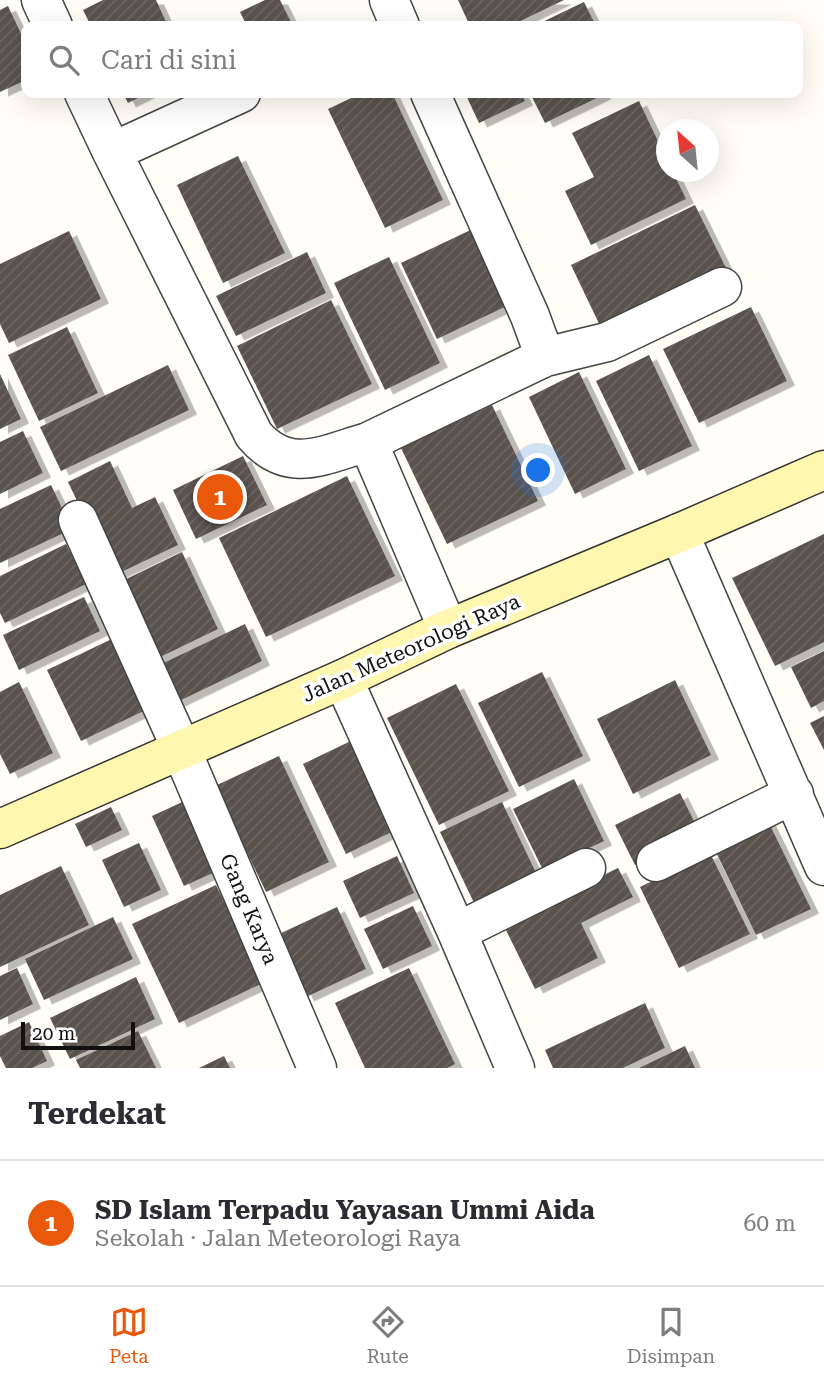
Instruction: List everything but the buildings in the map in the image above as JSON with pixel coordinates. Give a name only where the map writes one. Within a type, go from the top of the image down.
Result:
[{"type":"main road","name":"Jalan Meteorologi Raya","points":[[0,830],[343,679],[448,629],[824,470]]},
{"type":"street","points":[[41,0],[51,21]]},
{"type":"street","points":[[86,98],[254,435],[265,448],[289,459],[304,461],[368,442],[545,357],[607,342],[722,287]]},
{"type":"street","points":[[112,152],[230,98]]},
{"type":"street","points":[[432,98],[530,316],[545,357]]},
{"type":"street","points":[[368,442],[448,629]]},
{"type":"street","name":"Gang Karya","points":[[78,520],[317,1068]]},
{"type":"street","points":[[679,533],[824,866]]},
{"type":"street","points":[[343,679],[515,1068]]},
{"type":"street","points":[[656,862],[794,794]]},
{"type":"street","points":[[457,932],[586,868]]},
{"type":"place","name":"SD Islam Terpadu Yayasan Ummi Aida","points":[[220,497]]}]
